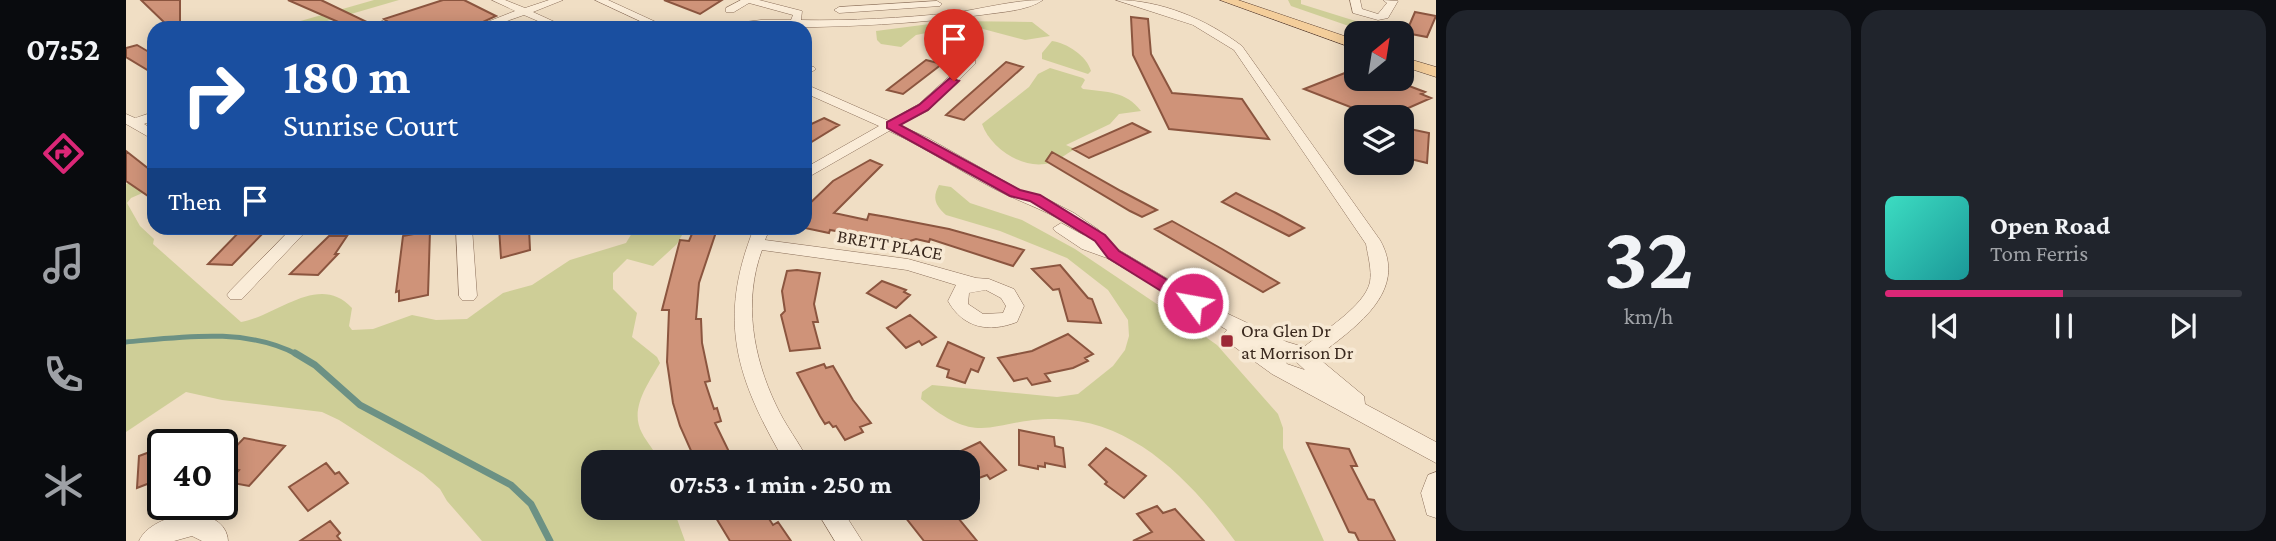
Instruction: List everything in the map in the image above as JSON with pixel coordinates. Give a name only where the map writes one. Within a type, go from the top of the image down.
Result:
[{"type":"main road","points":[[1226,0],[1344,41]]},
{"type":"main road","points":[[1256,0],[1344,30]]},
{"type":"main road","points":[[1414,53],[1436,61]]},
{"type":"main road","points":[[1414,65],[1436,72]]},
{"type":"street","points":[[497,0],[548,21]]},
{"type":"street","points":[[497,21],[558,0]]},
{"type":"street","points":[[600,0],[649,21]]},
{"type":"street","points":[[730,10],[748,0],[798,13],[796,21]]},
{"type":"street","points":[[812,24],[949,16],[1009,8],[1038,0]]},
{"type":"street","points":[[812,91],[891,125],[1015,193],[1021,203],[1088,245],[1114,254],[1213,315],[1221,327],[1278,356],[1283,372],[1307,368],[1377,288],[1379,276],[1374,244],[1238,48],[1217,32],[1191,19],[1121,0]]},
{"type":"street","points":[[1355,0],[1357,11],[1380,18],[1393,1],[1388,0]]},
{"type":"street","points":[[839,10],[934,2],[949,16]]},
{"type":"street","points":[[812,171],[838,153],[923,107],[967,69],[971,62]]},
{"type":"street","points":[[130,120],[147,131]]},
{"type":"street","points":[[236,295],[294,235]]},
{"type":"street","points":[[464,235],[468,296]]},
{"type":"street","points":[[758,236],[746,265],[742,291],[741,316],[745,348],[766,407],[790,450]]},
{"type":"street","name":"BRETT PLACE","points":[[758,236],[908,265],[975,284]]},
{"type":"street","points":[[1307,368],[1342,404],[1378,419],[1436,453]]},
{"type":"street","points":[[1436,482],[1433,493],[1436,508]]},
{"type":"street","points":[[835,520],[849,541]]},
{"type":"street","points":[[152,541],[173,529],[192,524],[207,526],[215,535],[215,541]]},
{"type":"green space","points":[[374,0],[399,0],[327,21],[300,21]]},
{"type":"green space","points":[[1288,0],[1301,0],[1301,4],[1356,21],[1344,21],[1344,24],[1291,6]]},
{"type":"green space","points":[[953,21],[1032,22],[1050,36],[1025,40],[968,25],[916,35],[901,47],[881,44],[877,40],[876,31]]},
{"type":"green space","points":[[1052,41],[1076,51],[1091,71],[1088,74],[1042,59],[1042,53]]},
{"type":"green space","points":[[1050,68],[1083,78],[1083,89],[1122,96],[1141,111],[1119,114],[1110,124],[1066,145],[1075,149],[1053,162],[1035,164],[1016,159],[992,141],[982,124],[1029,87],[1038,74]]},
{"type":"green space","points":[[141,178],[147,183],[147,191],[131,198],[127,203],[140,226],[154,239],[153,244],[241,322],[298,299],[326,294],[339,298],[352,308],[349,326],[352,330],[373,329],[412,315],[436,320],[467,319],[503,293],[532,285],[570,260],[626,243],[631,235],[682,235],[677,244],[653,266],[627,259],[613,273],[613,289],[637,313],[632,337],[657,357],[660,363],[642,397],[638,415],[642,433],[653,450],[581,450],[581,520],[677,520],[685,541],[482,541],[440,489],[423,474],[322,412],[222,400],[186,392],[126,432],[126,184]]},
{"type":"green space","points":[[939,185],[951,187],[970,203],[1022,220],[1075,249],[1217,345],[1278,414],[1283,428],[1283,448],[1324,541],[1235,541],[1200,497],[1159,458],[1136,442],[1111,430],[1084,422],[1056,419],[987,428],[973,427],[958,424],[921,399],[922,392],[932,385],[1057,397],[1078,394],[1113,366],[1125,350],[1129,336],[1128,320],[1108,290],[1067,258],[1000,231],[946,215],[936,201]]},
{"type":"building","points":[[141,0],[180,0],[180,21],[163,21]]},
{"type":"building","points":[[288,0],[321,0],[365,21],[336,21]]},
{"type":"building","points":[[443,0],[464,0],[496,16],[485,21],[384,19]]},
{"type":"building","points":[[664,0],[722,0],[700,14]]},
{"type":"building","points":[[1415,12],[1436,16],[1427,37],[1414,35],[1414,21],[1411,21]]},
{"type":"building","points":[[1131,17],[1148,19],[1151,54],[1172,93],[1242,99],[1269,139],[1169,129],[1133,55]]},
{"type":"building","points":[[137,45],[147,51],[147,70],[126,57],[126,48]]},
{"type":"building","points":[[926,60],[942,64],[903,94],[887,90]]},
{"type":"building","points":[[1006,62],[1023,67],[964,120],[946,115]]},
{"type":"building","points":[[1344,73],[1344,91],[1414,91],[1414,88],[1431,98],[1414,106],[1345,105],[1304,89]]},
{"type":"building","points":[[824,118],[839,125],[812,142],[812,124]]},
{"type":"building","points":[[1132,123],[1150,132],[1089,158],[1073,149]]},
{"type":"building","points":[[1414,130],[1429,133],[1427,163],[1414,160]]},
{"type":"building","points":[[126,151],[147,168],[147,195],[126,181]]},
{"type":"building","points":[[1052,152],[1157,210],[1142,217],[1130,211],[1046,161]]},
{"type":"building","points":[[870,160],[882,165],[834,213],[867,220],[869,214],[949,229],[1024,250],[1013,266],[930,239],[929,242],[886,237],[885,240],[812,229],[812,201],[833,181]]},
{"type":"building","points":[[1236,193],[1304,228],[1289,236],[1222,202]]},
{"type":"building","points":[[1172,221],[1279,283],[1263,292],[1155,229]]},
{"type":"building","points":[[236,235],[261,235],[232,265],[208,264]]},
{"type":"building","points":[[430,235],[428,295],[399,301],[399,291],[396,292],[403,236]]},
{"type":"building","points":[[499,235],[529,235],[530,250],[501,258]]},
{"type":"building","points":[[692,235],[715,235],[699,283],[696,319],[701,319],[702,343],[710,381],[705,382],[721,421],[715,423],[728,450],[691,450],[673,403],[667,362],[669,310],[662,310],[680,240],[689,241]]},
{"type":"building","points":[[329,236],[347,236],[335,254],[338,254],[318,275],[290,274]]},
{"type":"building","points":[[1060,265],[1088,298],[1092,299],[1101,323],[1068,321],[1059,289],[1053,290],[1032,269]]},
{"type":"building","points":[[787,271],[820,273],[814,304],[818,322],[813,322],[820,348],[790,351],[781,315],[785,311],[782,291]]},
{"type":"building","points":[[882,281],[906,290],[904,292],[910,295],[896,308],[867,293]]},
{"type":"building","points":[[910,315],[936,337],[922,345],[919,341],[906,348],[887,328]]},
{"type":"building","points":[[1068,334],[1093,354],[1085,358],[1088,361],[1073,368],[1045,374],[1050,381],[1032,385],[1027,378],[1014,381],[998,358],[1032,351]]},
{"type":"building","points":[[948,342],[984,358],[978,372],[971,369],[965,383],[947,377],[949,370],[937,366]]},
{"type":"building","points":[[824,364],[826,368],[833,366],[853,400],[871,423],[860,427],[863,432],[845,440],[836,426],[833,427],[829,422],[825,424],[797,373]]},
{"type":"building","points":[[1019,430],[1054,437],[1055,446],[1063,448],[1065,467],[1045,463],[1045,467],[1038,466],[1038,469],[1019,465]]},
{"type":"building","points":[[244,438],[285,446],[249,486],[238,484],[238,444]]},
{"type":"building","points":[[980,442],[1006,470],[990,479],[987,475],[980,478],[980,450],[963,450]]},
{"type":"building","points":[[1307,443],[1349,449],[1357,466],[1351,466],[1368,499],[1374,500],[1395,541],[1359,541],[1355,533],[1349,532]]},
{"type":"building","points":[[1106,448],[1146,476],[1124,498],[1105,484],[1107,482],[1089,465]]},
{"type":"building","points":[[147,453],[147,484],[137,488],[139,456]]},
{"type":"building","points":[[326,463],[348,483],[308,511],[289,487]]},
{"type":"building","points":[[1157,506],[1163,513],[1175,509],[1204,541],[1133,541],[1152,532],[1137,514]]},
{"type":"building","points":[[717,520],[770,520],[773,525],[778,522],[791,541],[730,541]]},
{"type":"building","points":[[907,520],[960,520],[977,541],[924,541]]},
{"type":"building","points":[[330,521],[340,533],[337,536],[341,541],[300,541]]},
{"type":"waterway","points":[[126,342],[236,337],[278,346],[298,355]]},
{"type":"waterway","points":[[295,353],[315,365],[360,405],[511,485],[531,504],[550,541]]},
{"type":"place","name":"Ora Glen Dr at Morrison Dr","points":[[1227,341]]},
{"type":"route","points":[[954,81],[923,107],[891,125],[947,153],[1015,193],[1035,198],[1100,238],[1114,254],[1193,303]]}]
